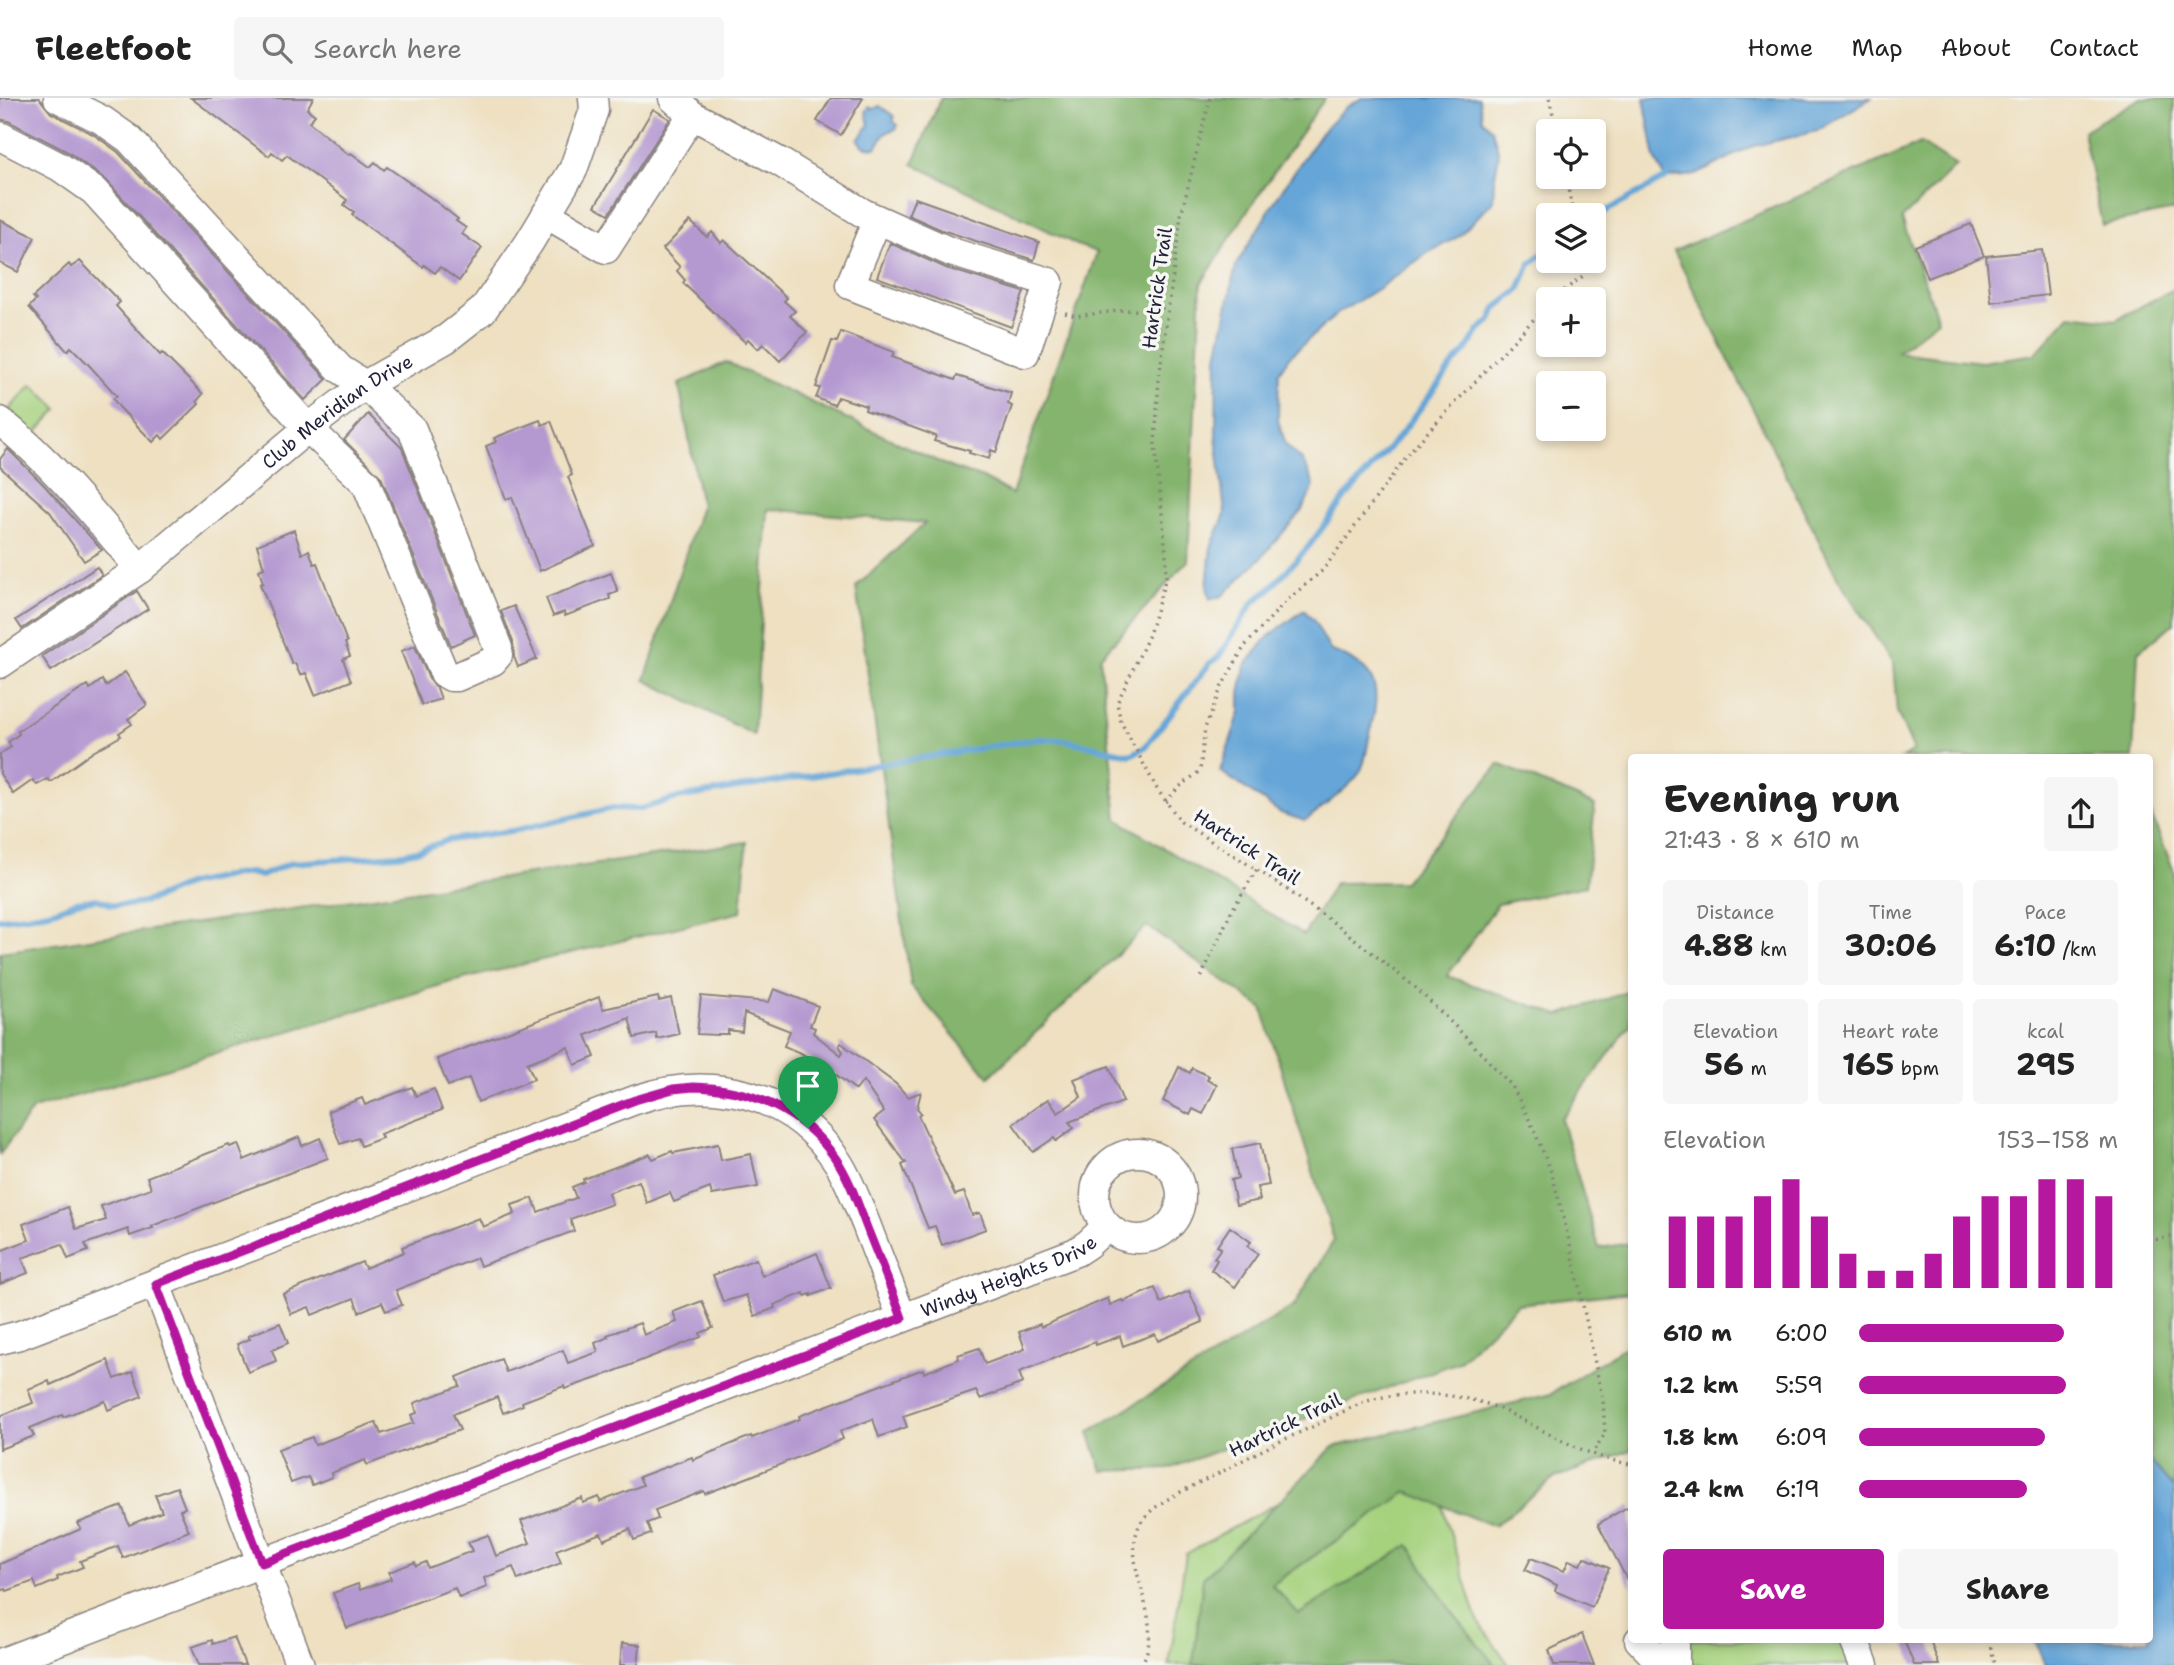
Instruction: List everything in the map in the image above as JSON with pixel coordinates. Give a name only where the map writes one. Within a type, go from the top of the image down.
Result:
[{"type":"street","points":[[0,136],[60,167],[94,191],[308,428],[370,490],[444,673],[457,677],[493,662],[498,655],[498,648],[412,429],[365,385],[340,369],[130,139],[102,120],[58,98]]},
{"type":"street","name":"Club Meridian Drive","points":[[1,661],[140,569],[308,428],[365,385],[446,339],[483,310],[573,170],[594,110],[593,98]]},
{"type":"street","points":[[546,215],[606,248],[682,106],[877,220],[951,252],[1049,282],[1025,353],[850,285],[877,220]]},
{"type":"street","points":[[0,421],[75,491],[140,569]]},
{"type":"street","points":[[0,1339],[20,1335],[156,1284],[644,1097],[673,1089],[712,1087],[751,1095],[772,1104],[791,1115],[824,1143],[848,1180],[902,1318]]},
{"type":"street","name":"Windy Heights Drive","points":[[0,1663],[1076,1252],[1107,1226]]},
{"type":"street","points":[[156,1284],[300,1665]]},
{"type":"street","points":[[1641,1643],[1662,1665]]},
{"type":"street","points":[[1675,1643],[1675,1665]]},
{"type":"street","points":[[1855,1643],[1864,1665]]},
{"type":"path","name":"Hartrick Trail","points":[[1210,98],[1181,215],[1159,378],[1155,444],[1166,577],[1149,635],[1116,703],[1121,722],[1157,789],[1181,822],[1257,869],[1337,925],[1416,988],[1512,1086],[1552,1174],[1575,1265],[1603,1402],[1605,1434],[1592,1453]]},
{"type":"path","points":[[1549,98],[1554,119]]},
{"type":"path","points":[[1569,287],[1583,273]]},
{"type":"path","points":[[1041,305],[1076,316],[1125,310],[1157,311],[1168,304]]},
{"type":"path","points":[[1166,802],[1178,788],[1200,771],[1205,728],[1222,686],[1244,647],[1286,601],[1323,570],[1412,449],[1536,317]]},
{"type":"path","points":[[1201,977],[1231,912],[1257,869]]},
{"type":"path","points":[[2153,1240],[2174,1236]]},
{"type":"path","name":"Hartrick Trail","points":[[1141,1665],[1147,1655],[1151,1628],[1137,1567],[1135,1541],[1139,1524],[1174,1495],[1213,1477],[1266,1446],[1367,1401],[1404,1394],[1460,1396],[1496,1407],[1592,1453],[1628,1464]]},
{"type":"path","points":[[1990,1643],[1995,1665]]},
{"type":"green space","points":[[941,98],[1325,98],[1201,284],[1188,561],[1100,657],[1117,819],[1304,935],[1335,883],[1404,882],[1499,764],[1595,805],[1586,886],[1498,904],[1447,976],[1559,1015],[1627,992],[1628,1028],[1561,1119],[1599,1248],[1628,1243],[1628,1292],[1518,1304],[1459,1362],[1168,1469],[1102,1471],[1089,1432],[1294,1306],[1334,1240],[1262,1008],[1147,926],[989,1077],[911,986],[856,587],[925,523],[768,509],[754,735],[645,680],[701,506],[679,384],[726,362],[952,468],[983,478],[1012,494],[1097,252],[1077,245],[913,164]]},
{"type":"green space","points":[[2141,98],[2174,98],[2174,210],[2102,225],[2083,131]]},
{"type":"green space","points":[[1921,143],[1956,166],[1902,219],[1938,320],[1897,352],[1982,362],[2035,354],[2070,315],[2115,320],[2174,289],[2174,623],[2138,652],[2133,754],[1909,754],[1914,751],[1897,712],[1893,664],[1837,577],[1674,251]]},
{"type":"green space","points":[[32,384],[58,409],[33,436],[6,413]]},
{"type":"green space","points":[[2153,820],[2174,871],[2174,1489],[2153,1465]]},
{"type":"green space","points":[[747,842],[741,912],[451,982],[33,1109],[0,1154],[0,952]]},
{"type":"green space","points":[[1628,1345],[1628,1451],[1555,1478],[1494,1526],[1407,1492],[1272,1585],[1299,1614],[1409,1545],[1449,1608],[1495,1665],[1193,1665],[1203,1578],[1333,1447],[1551,1394]]},
{"type":"green space","points":[[1417,1425],[1477,1619],[1509,1665],[1169,1665],[1186,1554]]},
{"type":"green space","points":[[1686,1643],[1843,1643],[1852,1665],[1689,1665]]},
{"type":"water","points":[[1362,98],[1479,98],[1482,119],[1492,129],[1499,154],[1493,201],[1458,237],[1429,252],[1337,314],[1289,357],[1279,372],[1278,420],[1286,445],[1302,460],[1314,485],[1301,512],[1260,559],[1222,596],[1210,599],[1207,587],[1211,547],[1225,514],[1216,435],[1217,356],[1236,265],[1279,194],[1321,133],[1346,107]]},
{"type":"water","points":[[1644,98],[1871,98],[1817,131],[1750,147],[1696,175],[1666,178],[1655,159]]},
{"type":"water","points":[[880,106],[894,116],[894,122],[898,125],[896,129],[885,133],[876,148],[865,147],[858,140],[869,125],[866,112],[869,107],[873,109]]},
{"type":"water","points":[[1304,610],[1314,621],[1330,650],[1358,664],[1367,672],[1375,691],[1373,717],[1361,771],[1347,787],[1305,821],[1281,813],[1220,771],[1240,712],[1245,666],[1268,637]]},
{"type":"water","points":[[2153,1465],[2174,1489],[2174,1665],[2045,1665],[2036,1643],[2153,1643]]},
{"type":"building","points":[[0,98],[39,98],[51,113],[93,134],[118,152],[327,379],[305,400],[106,180],[68,152],[0,119]]},
{"type":"building","points":[[191,98],[313,98],[307,109],[315,115],[309,122],[349,155],[351,153],[370,167],[375,162],[384,170],[387,167],[430,197],[466,228],[462,234],[482,248],[459,281],[440,267],[435,273],[424,265],[423,267],[352,215],[354,212],[344,205],[347,200],[287,155],[282,160],[272,152],[269,156]]},
{"type":"building","points":[[831,98],[863,98],[841,135],[817,121]]},
{"type":"building","points":[[653,109],[670,119],[609,214],[595,206]]},
{"type":"building","points":[[915,198],[1039,242],[1034,260],[942,230],[908,215]]},
{"type":"building","points":[[0,220],[35,237],[18,272],[0,263]]},
{"type":"building","points":[[690,221],[707,237],[712,232],[721,243],[724,240],[787,298],[784,301],[795,311],[790,316],[807,332],[780,361],[763,344],[758,349],[748,339],[745,342],[683,283],[685,280],[677,271],[680,267],[663,249]]},
{"type":"building","points":[[1971,224],[1984,256],[1927,278],[1915,246]]},
{"type":"building","points":[[890,243],[946,268],[1024,292],[1011,327],[877,277]]},
{"type":"building","points":[[2042,250],[2048,295],[1991,302],[1986,256]]},
{"type":"building","points":[[80,261],[120,302],[116,306],[160,355],[162,353],[203,394],[197,401],[199,404],[163,439],[160,435],[153,442],[120,408],[113,399],[117,396],[88,364],[71,347],[67,351],[29,307],[36,300],[33,297],[69,264],[71,267]]},
{"type":"building","points":[[841,332],[894,352],[892,357],[955,380],[957,376],[1011,393],[1008,404],[1012,406],[996,452],[991,450],[989,459],[969,453],[970,451],[934,441],[936,436],[865,410],[866,406],[838,397],[834,405],[816,398],[820,388],[816,387],[832,341],[837,342]]},
{"type":"building","points":[[368,414],[402,448],[475,635],[451,646],[381,477],[344,440]]},
{"type":"building","points":[[540,420],[542,425],[551,421],[572,475],[568,477],[595,546],[540,571],[512,497],[506,499],[486,446],[496,442],[494,438]]},
{"type":"building","points":[[8,449],[102,550],[84,561],[50,512],[0,467],[0,459]]},
{"type":"building","points":[[294,530],[302,554],[309,550],[314,564],[317,563],[350,656],[343,659],[351,681],[315,695],[306,673],[300,675],[295,663],[292,664],[260,584],[263,583],[259,570],[264,568],[257,545]]},
{"type":"building","points":[[97,567],[102,575],[22,629],[16,620]]},
{"type":"building","points":[[611,573],[618,592],[609,595],[610,599],[565,616],[564,612],[553,616],[546,598]]},
{"type":"building","points":[[137,591],[148,609],[51,671],[42,656]]},
{"type":"building","points":[[514,606],[537,659],[518,667],[513,642],[501,611]]},
{"type":"building","points":[[415,646],[441,699],[422,705],[401,651]]},
{"type":"building","points":[[125,672],[147,705],[128,719],[132,724],[119,733],[121,736],[51,782],[48,779],[37,785],[33,780],[13,794],[0,774],[0,754],[11,747],[8,742],[19,734],[18,731],[88,685],[90,689],[102,680],[106,686]]},
{"type":"building","points":[[774,989],[818,1006],[810,1026],[815,1028],[813,1033],[841,1055],[841,1043],[896,1084],[908,1097],[921,1092],[917,1108],[921,1113],[918,1115],[955,1195],[964,1192],[972,1215],[980,1213],[986,1229],[942,1245],[935,1226],[928,1228],[902,1165],[906,1163],[874,1120],[884,1112],[863,1081],[856,1090],[830,1070],[828,1073],[803,1054],[784,1046],[790,1031],[744,1013],[742,1032],[728,1030],[728,1034],[697,1034],[701,996],[769,1002]]},
{"type":"building","points":[[599,997],[603,1009],[658,997],[659,1001],[671,998],[679,1034],[657,1039],[656,1033],[634,1038],[629,1018],[586,1035],[595,1057],[575,1065],[568,1047],[527,1063],[534,1079],[478,1102],[469,1078],[448,1086],[437,1059]]},
{"type":"building","points":[[1109,1066],[1123,1102],[1069,1122],[1074,1128],[1056,1141],[1054,1138],[1033,1152],[1013,1124],[1048,1099],[1058,1113],[1081,1097],[1074,1079]]},
{"type":"building","points":[[1179,1067],[1190,1073],[1192,1068],[1209,1076],[1207,1080],[1217,1085],[1203,1114],[1193,1109],[1190,1115],[1163,1101]]},
{"type":"building","points":[[412,1087],[416,1096],[434,1089],[442,1110],[380,1134],[382,1138],[361,1146],[358,1138],[340,1144],[328,1111],[362,1098],[365,1105]]},
{"type":"building","points":[[299,1137],[302,1146],[320,1138],[328,1158],[152,1226],[153,1228],[130,1236],[128,1229],[85,1244],[88,1251],[68,1259],[62,1244],[22,1258],[28,1273],[0,1284],[0,1251],[29,1240],[23,1224],[68,1207],[76,1229],[106,1220],[101,1206],[151,1188],[147,1177],[229,1145],[238,1144],[244,1160]]},
{"type":"building","points":[[1260,1143],[1269,1185],[1257,1187],[1260,1200],[1236,1205],[1231,1180],[1238,1178],[1232,1149]]},
{"type":"building","points":[[718,1144],[721,1160],[751,1154],[758,1187],[712,1195],[710,1188],[674,1202],[670,1193],[647,1203],[639,1181],[608,1193],[612,1204],[570,1219],[574,1231],[480,1266],[477,1258],[396,1290],[402,1305],[386,1311],[382,1302],[359,1312],[354,1298],[312,1315],[309,1307],[291,1314],[283,1294],[362,1262],[365,1268],[404,1252],[402,1247],[479,1218],[483,1227],[515,1214],[512,1205],[533,1198],[538,1212],[576,1198],[572,1187],[584,1182],[583,1179],[650,1154],[653,1159],[672,1151],[673,1153]]},
{"type":"building","points":[[1230,1227],[1251,1242],[1247,1246],[1258,1254],[1235,1287],[1211,1270],[1217,1260],[1214,1258],[1221,1248],[1217,1246]]},
{"type":"building","points":[[817,1253],[831,1288],[811,1296],[805,1296],[804,1293],[755,1316],[746,1295],[723,1302],[713,1275],[756,1259],[762,1276]]},
{"type":"building","points":[[1155,1288],[1161,1303],[1189,1291],[1203,1322],[1158,1341],[1155,1334],[1123,1346],[1120,1336],[1096,1345],[1095,1342],[1019,1372],[1023,1383],[980,1399],[976,1391],[903,1416],[907,1427],[879,1437],[873,1419],[840,1431],[843,1439],[705,1494],[704,1491],[655,1510],[658,1519],[647,1523],[651,1534],[634,1540],[630,1529],[604,1540],[601,1533],[556,1550],[561,1563],[518,1580],[513,1567],[484,1578],[487,1587],[459,1598],[455,1588],[347,1628],[333,1593],[358,1584],[360,1590],[391,1579],[389,1572],[415,1562],[416,1566],[426,1562],[428,1568],[472,1551],[468,1542],[488,1535],[496,1556],[530,1543],[521,1521],[582,1498],[583,1503],[599,1497],[600,1502],[643,1485],[639,1477],[692,1457],[693,1460],[751,1436],[752,1438],[800,1419],[799,1416],[923,1369],[924,1373],[959,1359],[958,1355],[979,1348],[985,1364],[1025,1349],[1019,1332],[1040,1324],[1041,1327],[1108,1298],[1110,1305]]},
{"type":"building","points":[[702,1301],[713,1328],[700,1333],[701,1337],[600,1377],[565,1389],[564,1386],[522,1402],[523,1405],[503,1413],[497,1397],[453,1414],[460,1430],[367,1465],[365,1460],[331,1473],[332,1477],[312,1485],[308,1477],[291,1483],[278,1449],[312,1437],[315,1445],[376,1422],[381,1434],[414,1423],[411,1415],[417,1413],[414,1403],[460,1386],[457,1377],[501,1359],[506,1372],[563,1350],[568,1363],[598,1352],[595,1343],[608,1337],[607,1335],[640,1323],[644,1335],[677,1322],[673,1312]]},
{"type":"building","points":[[280,1323],[288,1343],[272,1350],[276,1361],[248,1372],[237,1344],[250,1339],[248,1336]]},
{"type":"building","points":[[108,1360],[115,1379],[133,1372],[142,1396],[108,1410],[105,1401],[63,1417],[62,1415],[30,1428],[34,1436],[0,1449],[0,1416],[33,1403],[28,1389],[49,1381],[50,1385]]},
{"type":"building","points":[[177,1487],[185,1508],[180,1510],[189,1531],[123,1558],[118,1546],[80,1561],[83,1567],[57,1577],[58,1580],[37,1589],[34,1581],[0,1591],[0,1564],[81,1529],[78,1523],[122,1506],[129,1525],[162,1512],[155,1495]]},
{"type":"building","points":[[1628,1507],[1628,1581],[1598,1524]]},
{"type":"building","points":[[1584,1557],[1609,1568],[1592,1607],[1555,1591],[1557,1585],[1525,1570],[1531,1558],[1564,1571],[1569,1560],[1580,1565]]},
{"type":"building","points":[[1582,1634],[1594,1665],[1554,1665],[1549,1650]]},
{"type":"building","points":[[234,1637],[245,1665],[199,1665],[192,1647],[212,1640],[213,1644]]},
{"type":"building","points":[[622,1643],[640,1645],[638,1665],[620,1665]]},
{"type":"building","points":[[1905,1643],[1931,1643],[1939,1665],[1914,1665]]},
{"type":"waterway","points":[[1606,211],[1666,178]]},
{"type":"waterway","points":[[0,919],[53,911],[76,902],[97,899],[113,905],[131,905],[151,900],[189,884],[250,873],[261,876],[291,863],[398,855],[448,840],[517,830],[613,808],[641,809],[677,798],[1036,739],[1065,740],[1131,755],[1145,747],[1210,663],[1218,658],[1254,601],[1268,591],[1309,546],[1343,500],[1401,434],[1466,351],[1479,330],[1491,320],[1496,308],[1519,290],[1530,264],[1536,259]]},
{"type":"route","points":[[693,1087],[732,1090],[772,1104],[808,1128],[824,1143],[848,1180],[902,1318],[262,1563],[156,1284],[654,1093],[693,1087]]}]
